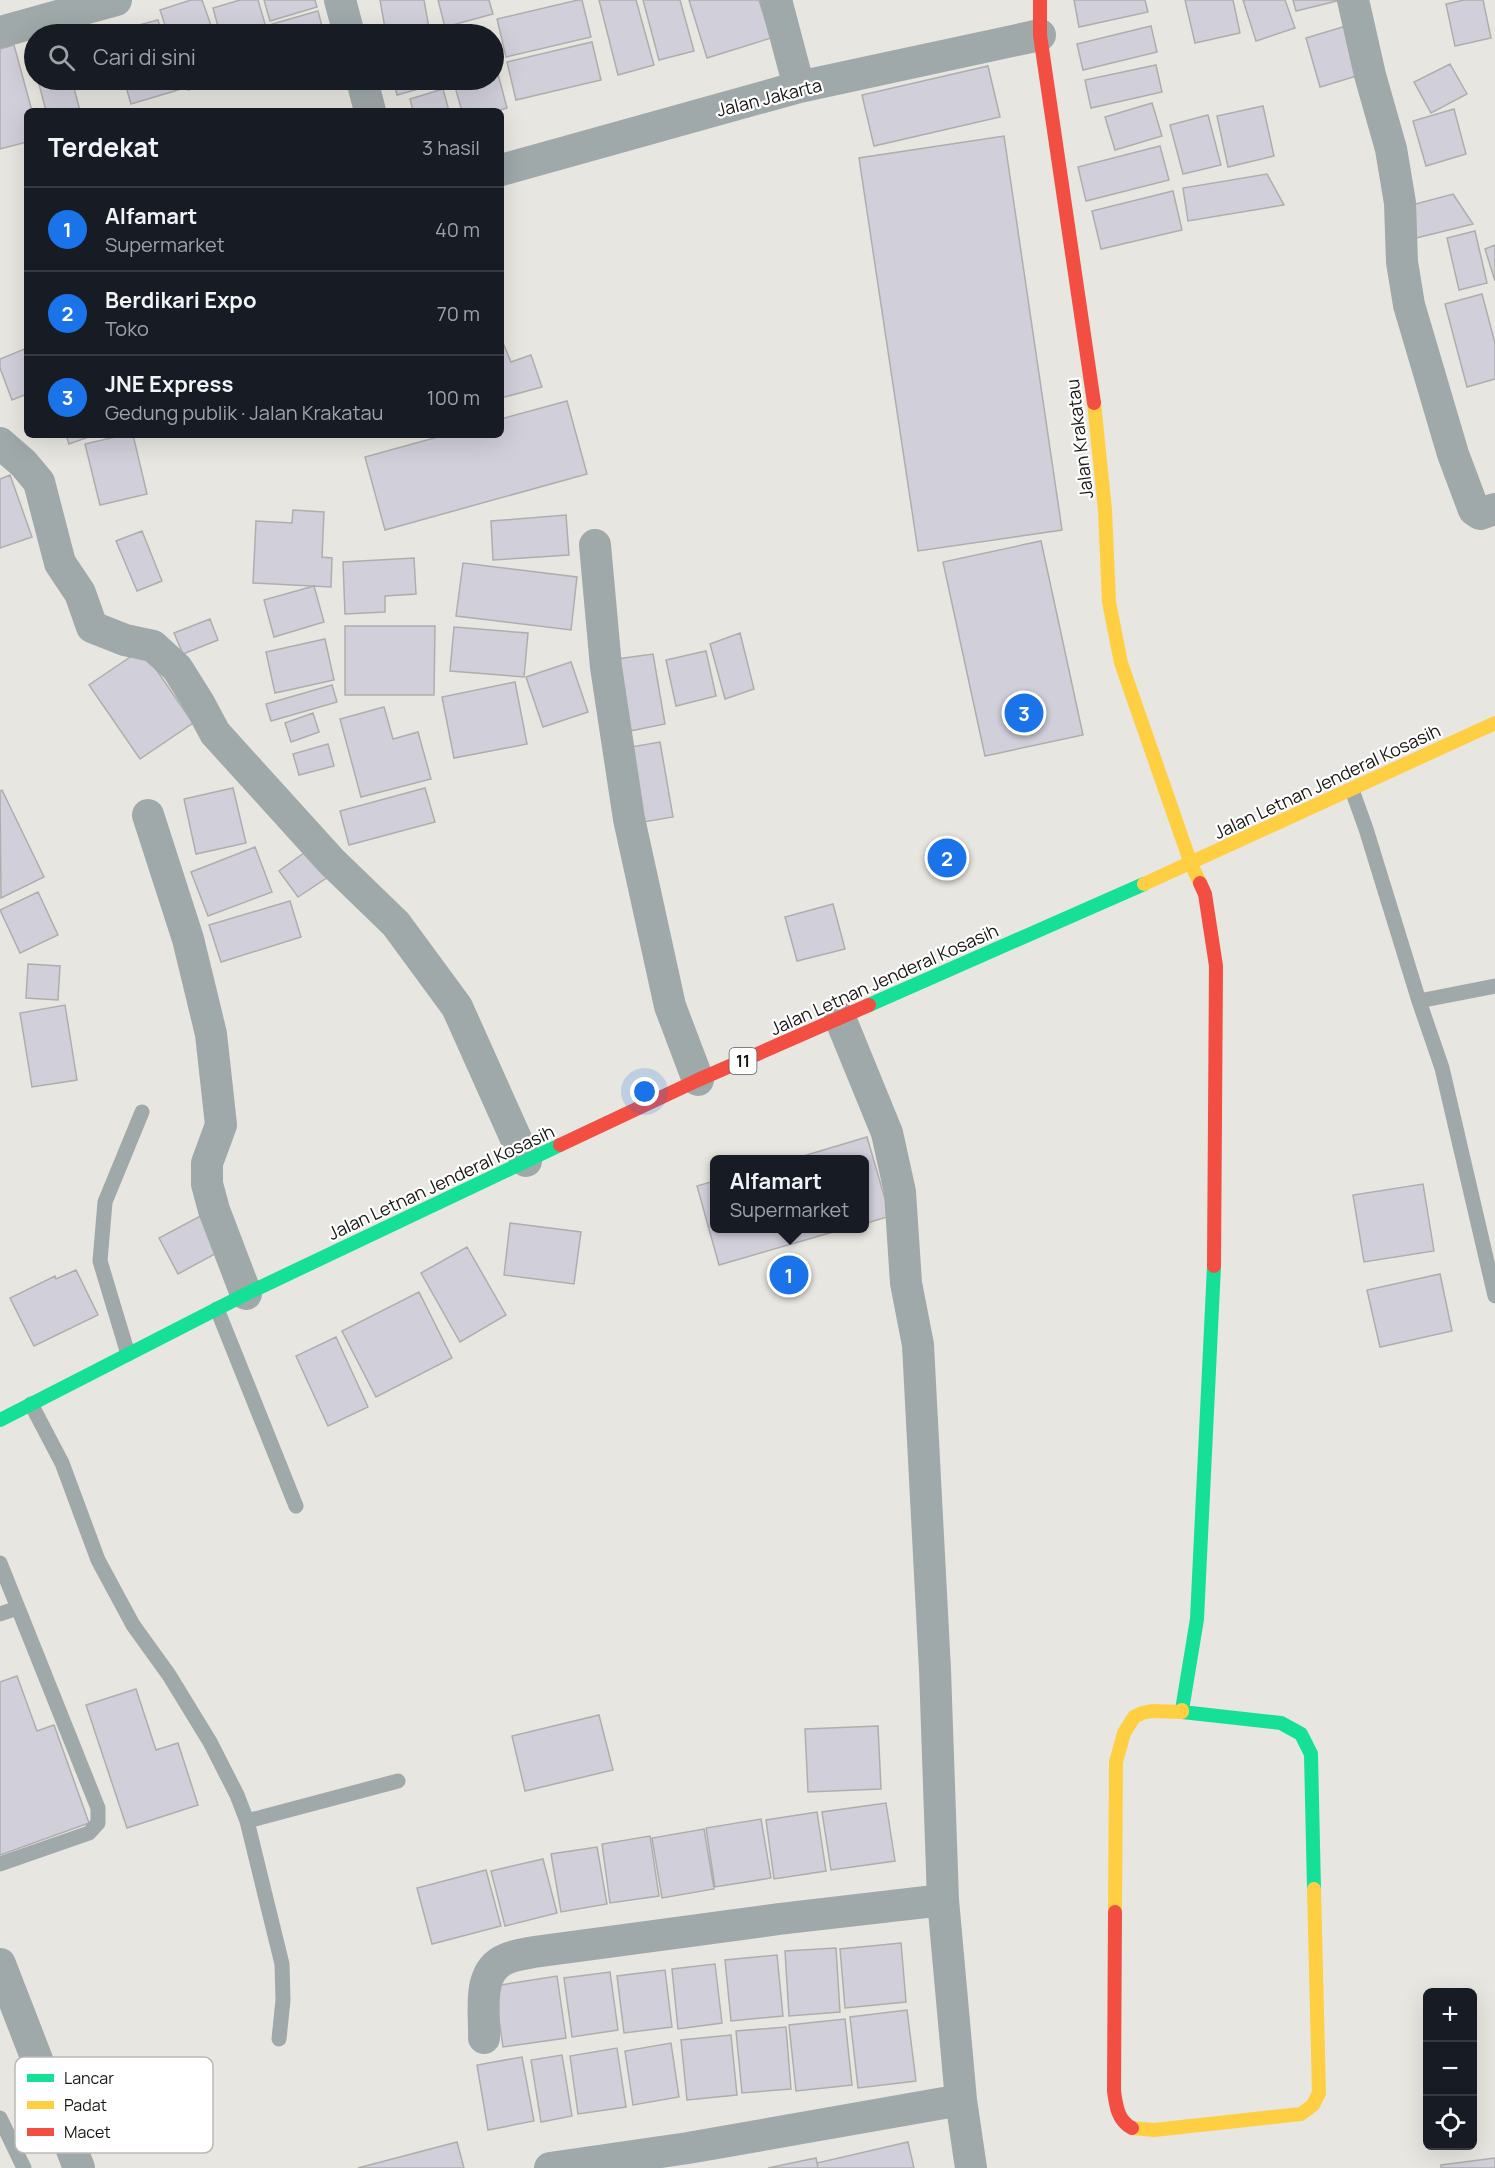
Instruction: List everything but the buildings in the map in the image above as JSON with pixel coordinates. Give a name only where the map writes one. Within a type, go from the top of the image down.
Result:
[{"type":"main road","name":"Jalan Krakatau","points":[[1040,0],[1041,35],[1099,438],[1109,602],[1121,663],[1191,864],[1205,894],[1216,966],[1215,1243],[1197,1619],[1182,1712]]},
{"type":"main road","name":"Jalan Letnan Jenderal Kosasih","points":[[0,1420],[246,1294],[699,1080],[1191,864],[1495,723]]},
{"type":"main road","points":[[1150,1710],[1182,1712],[1281,1723],[1301,1734],[1311,1754],[1319,2092],[1313,2105],[1301,2114],[1154,2130],[1131,2129],[1122,2120],[1115,2102],[1113,2077],[1116,1762],[1122,1733],[1133,1717],[1150,1710]]},
{"type":"street","points":[[29,24],[116,0]]},
{"type":"street","points":[[340,0],[346,24]]},
{"type":"street","points":[[776,0],[799,87]]},
{"type":"street","points":[[1353,0],[1370,75],[1391,149],[1400,202],[1402,262],[1407,294],[1420,345],[1453,454],[1474,510],[1480,514],[1495,509]]},
{"type":"street","points":[[0,32],[24,25]]},
{"type":"street","name":"Jalan Jakarta","points":[[504,169],[799,87],[1041,35]]},
{"type":"street","points":[[365,90],[369,108]]},
{"type":"street","points":[[0,443],[24,463],[39,482],[60,563],[80,593],[92,627],[125,640],[153,646],[177,669],[215,733],[331,861],[403,933],[457,1007],[526,1161]]},
{"type":"street","points":[[594,545],[606,667],[629,819],[670,1006],[699,1080]]},
{"type":"street","points":[[148,815],[188,939],[211,1034],[221,1125],[207,1163],[207,1184],[214,1210],[246,1294]]},
{"type":"street","points":[[840,1018],[887,1133],[900,1192],[906,1283],[918,1345],[935,1670],[943,1900],[961,2100],[971,2168]]},
{"type":"street","points":[[484,2038],[485,1981],[495,1965],[505,1959],[546,1950],[943,1900]]},
{"type":"street","points":[[0,1964],[36,2057]]},
{"type":"street","points":[[550,2168],[690,2158],[961,2100]]},
{"type":"street","points":[[73,2153],[79,2168]]},
{"type":"lane","points":[[1352,790],[1442,1068],[1494,1288]]},
{"type":"lane","points":[[1419,1001],[1495,986]]},
{"type":"lane","points":[[128,1354],[100,1261],[105,1203],[142,1112]]},
{"type":"lane","points":[[217,1309],[296,1506]]},
{"type":"lane","points":[[31,1404],[62,1463],[98,1560],[133,1625],[169,1675],[210,1742],[237,1795],[247,1821],[282,1964],[283,2000],[279,2039]]},
{"type":"lane","points":[[0,1563],[98,1808],[98,1823],[89,1833],[0,1864]]},
{"type":"lane","points":[[0,1614],[18,1608]]},
{"type":"lane","points":[[247,1821],[398,1781]]},
{"type":"lane","points":[[0,2118],[15,2149]]},
{"type":"lane","points":[[17,2153],[24,2168]]},
{"type":"traffic: fast","points":[[869,1005],[1144,884]]},
{"type":"traffic: fast","points":[[0,1420],[246,1294],[560,1145]]},
{"type":"traffic: fast","points":[[1182,1710],[1197,1619],[1214,1266]]},
{"type":"traffic: fast","points":[[1182,1712],[1281,1723],[1301,1734],[1311,1754],[1314,1889]]},
{"type":"traffic: slow","points":[[1094,403],[1105,510],[1109,602],[1121,663],[1191,864],[1200,883]]},
{"type":"traffic: slow","points":[[1144,884],[1495,723]]},
{"type":"traffic: slow","points":[[1115,1912],[1116,1762],[1124,1733],[1134,1717],[1142,1713],[1182,1712],[1182,1710]]},
{"type":"traffic: slow","points":[[1132,2128],[1154,2130],[1301,2114],[1313,2105],[1319,2093],[1314,1889]]},
{"type":"traffic: jam","points":[[1040,0],[1040,35],[1094,403]]},
{"type":"traffic: jam","points":[[1200,883],[1205,894],[1216,966],[1214,1266]]},
{"type":"traffic: jam","points":[[560,1145],[698,1080],[869,1005]]},
{"type":"traffic: jam","points":[[1115,1912],[1114,2091],[1121,2117],[1132,2128]]},
{"type":"place","name":"JNE Express","points":[[1024,713]]},
{"type":"place","name":"Berdikari Expo","points":[[947,858]]},
{"type":"place","name":"Alfamart","points":[[789,1275]]}]
